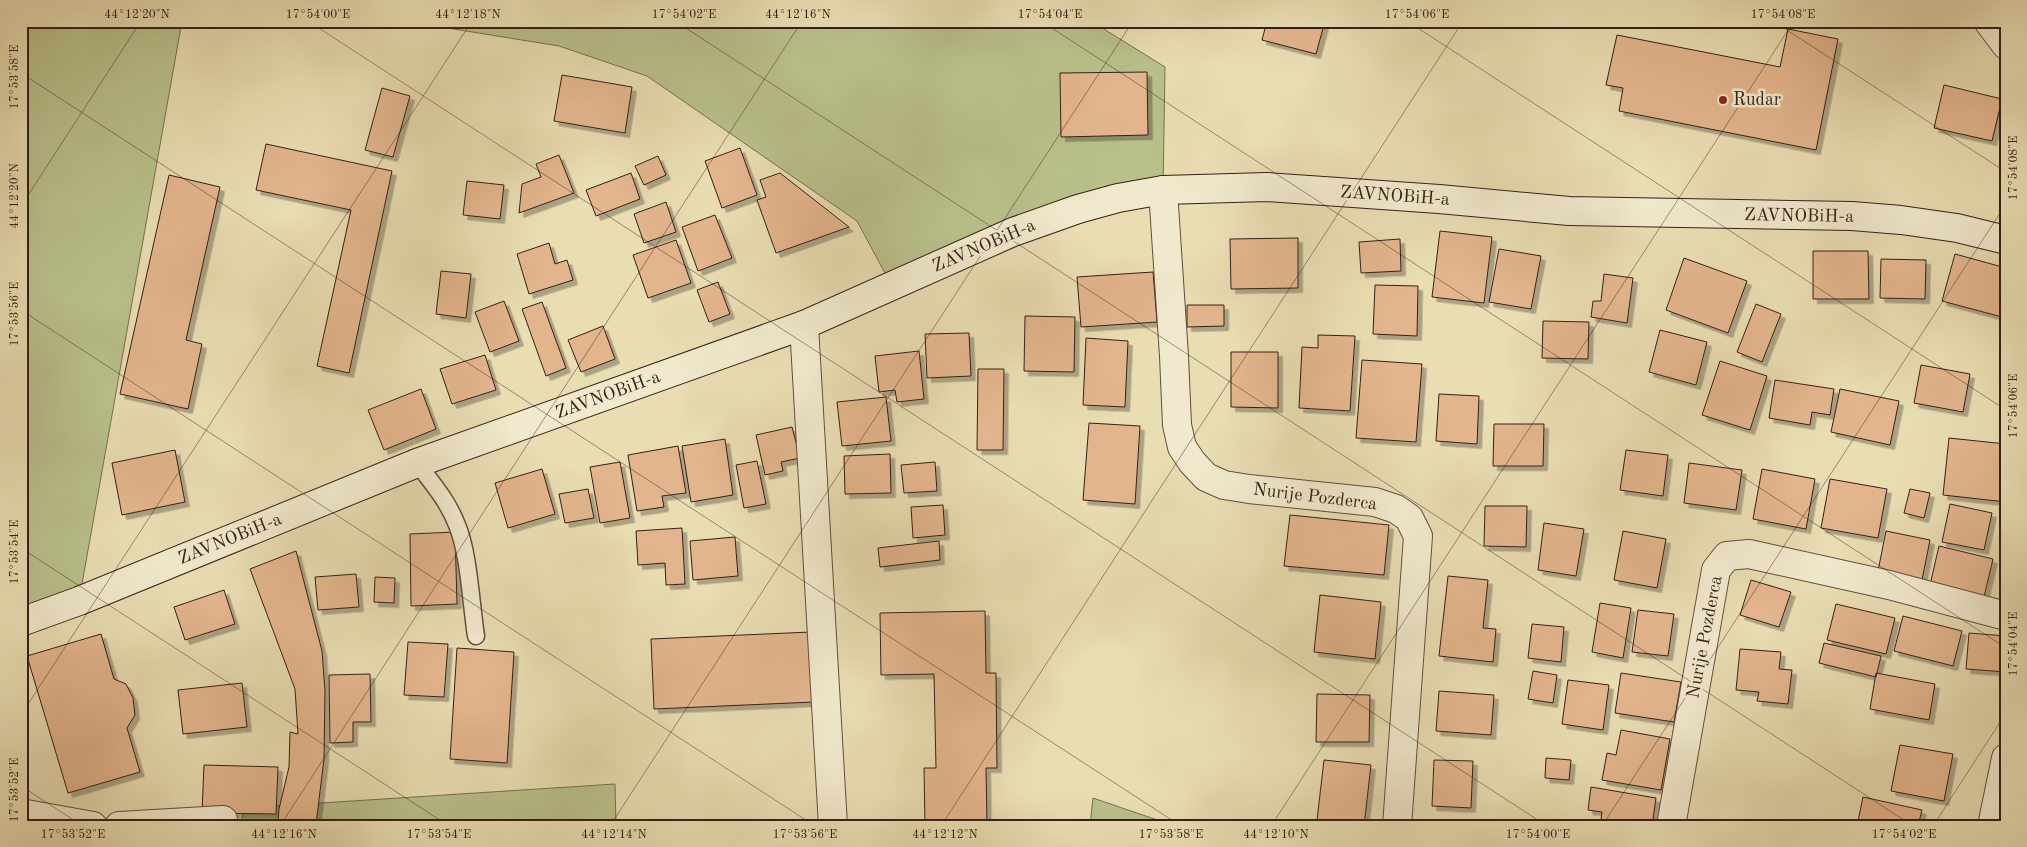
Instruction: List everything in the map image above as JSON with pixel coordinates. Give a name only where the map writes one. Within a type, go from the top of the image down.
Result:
[{"type":"street","points":[[1988,21],[2006,45]]},
{"type":"street","name":"ZAVNOBiH-a","points":[[21,622],[88,597],[417,463],[804,325],[1012,232],[1118,198],[1163,190],[1267,187],[1439,199],[1569,211],[1852,216],[1901,220],[1957,228],[2006,240]]},
{"type":"street","name":"Nurije Pozderca","points":[[1163,190],[1177,426],[1182,447],[1192,462],[1206,477],[1224,485],[1375,502],[1396,509],[1408,518],[1418,536],[1397,826]]},
{"type":"street","points":[[804,325],[833,826]]},
{"type":"street","name":"Nurije Pozderca","points":[[1671,826],[1716,570],[1728,556],[1749,554],[1889,586],[2006,616]]},
{"type":"street","points":[[1992,826],[2006,758]]},
{"type":"street","points":[[21,813],[93,826]]},
{"type":"street","points":[[119,826],[223,820]]},
{"type":"lane","points":[[417,463],[444,498],[458,526],[465,558],[476,636]]},
{"type":"green space","points":[[21,21],[182,21],[79,601],[21,622]]},
{"type":"green space","points":[[404,21],[1091,21],[1165,67],[1163,190],[893,288],[857,221],[647,76],[559,46]]},
{"type":"green space","points":[[615,784],[616,826],[241,826],[244,808]]},
{"type":"green space","points":[[1093,798],[1175,826],[1090,826]]},
{"type":"building","points":[[1267,21],[1325,21],[1316,54],[1262,40]]},
{"type":"building","name":"Rudar","points":[[1788,29],[1838,39],[1816,150],[1619,111],[1623,88],[1606,85],[1617,35],[1780,67]]},
{"type":"building","points":[[1147,72],[1148,135],[1061,137],[1060,73]]},
{"type":"building","points":[[562,75],[632,87],[625,133],[554,121]]},
{"type":"building","points":[[1944,85],[2002,99],[1992,141],[1934,128]]},
{"type":"building","points":[[382,88],[410,96],[393,157],[365,150]]},
{"type":"building","points":[[266,144],[392,171],[349,373],[317,366],[351,210],[256,190]]},
{"type":"building","points":[[740,148],[757,195],[722,208],[705,161]]},
{"type":"building","points":[[559,155],[574,193],[519,213],[522,184],[541,177],[536,164]]},
{"type":"building","points":[[658,156],[666,175],[644,185],[635,166]]},
{"type":"building","points":[[631,173],[640,199],[596,216],[586,190]]},
{"type":"building","points":[[780,173],[849,227],[776,253],[757,200],[766,197],[760,180]]},
{"type":"building","points":[[169,175],[220,187],[186,340],[202,344],[188,409],[120,394]]},
{"type":"building","points":[[467,181],[504,185],[500,219],[463,215]]},
{"type":"building","points":[[666,202],[676,232],[644,243],[634,214]]},
{"type":"building","points":[[715,215],[732,258],[698,271],[682,227]]},
{"type":"building","points":[[1440,231],[1492,237],[1484,303],[1432,297]]},
{"type":"building","points":[[1298,238],[1298,288],[1231,289],[1230,239]]},
{"type":"building","points":[[1400,239],[1401,271],[1361,273],[1359,242]]},
{"type":"building","points":[[676,240],[691,283],[648,298],[633,255]]},
{"type":"building","points":[[549,243],[555,264],[567,260],[573,280],[529,294],[517,254]]},
{"type":"building","points":[[1499,249],[1541,256],[1531,309],[1489,302]]},
{"type":"building","points":[[1813,251],[1868,251],[1869,299],[1813,299]]},
{"type":"building","points":[[1955,254],[2006,268],[2006,318],[1942,301]]},
{"type":"building","points":[[1684,258],[1747,281],[1728,333],[1666,310]]},
{"type":"building","points":[[1881,259],[1926,260],[1925,299],[1880,298]]},
{"type":"building","points":[[441,271],[471,274],[466,318],[436,314]]},
{"type":"building","points":[[1153,272],[1157,322],[1081,327],[1077,277]]},
{"type":"building","points":[[1604,274],[1633,278],[1627,323],[1591,317],[1593,301],[1601,301]]},
{"type":"building","points":[[718,282],[730,314],[709,322],[697,290]]},
{"type":"building","points":[[1375,285],[1418,286],[1417,336],[1373,334]]},
{"type":"building","points":[[504,301],[519,341],[490,352],[475,312]]},
{"type":"building","points":[[542,302],[566,368],[546,376],[522,309]]},
{"type":"building","points":[[1756,304],[1781,314],[1762,362],[1737,352]]},
{"type":"building","points":[[1187,305],[1224,305],[1224,326],[1187,327]]},
{"type":"building","points":[[1025,316],[1075,317],[1074,372],[1024,371]]},
{"type":"building","points":[[1543,321],[1589,322],[1588,359],[1542,358]]},
{"type":"building","points":[[603,326],[615,359],[581,372],[568,340]]},
{"type":"building","points":[[1660,330],[1707,342],[1696,385],[1649,372]]},
{"type":"building","points":[[969,333],[971,376],[927,378],[925,334]]},
{"type":"building","points":[[1318,335],[1355,336],[1350,411],[1299,408],[1302,347],[1318,348]]},
{"type":"building","points":[[1086,338],[1128,341],[1125,407],[1083,405]]},
{"type":"building","points":[[919,351],[924,399],[897,402],[895,390],[879,392],[875,356]]},
{"type":"building","points":[[1231,352],[1278,352],[1278,408],[1231,407]]},
{"type":"building","points":[[485,355],[496,390],[452,404],[440,369]]},
{"type":"building","points":[[1362,360],[1422,364],[1416,442],[1356,438]]},
{"type":"building","points":[[1720,361],[1767,376],[1750,430],[1702,415]]},
{"type":"building","points":[[1921,365],[1970,374],[1963,412],[1914,403]]},
{"type":"building","points":[[978,369],[1004,369],[1003,450],[977,450]]},
{"type":"building","points":[[1775,380],[1834,389],[1830,415],[1812,412],[1810,425],[1769,418]]},
{"type":"building","points":[[421,389],[436,429],[384,450],[368,410]]},
{"type":"building","points":[[1840,389],[1899,401],[1890,445],[1831,432]]},
{"type":"building","points":[[1439,394],[1479,396],[1477,444],[1436,441]]},
{"type":"building","points":[[886,397],[891,441],[842,446],[837,402]]},
{"type":"building","points":[[1089,423],[1140,426],[1135,504],[1083,500]]},
{"type":"building","points":[[1494,424],[1544,424],[1543,466],[1493,466]]},
{"type":"building","points":[[792,427],[800,458],[781,462],[783,471],[765,475],[756,435]]},
{"type":"building","points":[[1949,438],[2006,444],[2006,502],[1943,495]]},
{"type":"building","points":[[725,439],[733,495],[691,502],[682,446]]},
{"type":"building","points":[[678,446],[686,493],[662,496],[664,507],[637,511],[628,455]]},
{"type":"building","points":[[175,450],[185,502],[122,515],[112,463]]},
{"type":"building","points":[[1626,450],[1668,455],[1663,496],[1620,490]]},
{"type":"building","points":[[890,454],[891,493],[845,494],[844,456]]},
{"type":"building","points":[[757,461],[766,504],[744,508],[736,465]]},
{"type":"building","points":[[620,462],[630,518],[600,523],[590,467]]},
{"type":"building","points":[[935,462],[937,491],[904,493],[901,465]]},
{"type":"building","points":[[1689,463],[1742,470],[1736,510],[1684,503]]},
{"type":"building","points":[[542,469],[555,514],[508,528],[495,483]]},
{"type":"building","points":[[1762,469],[1815,479],[1806,529],[1753,519]]},
{"type":"building","points":[[1830,479],[1887,489],[1878,538],[1821,528]]},
{"type":"building","points":[[588,489],[594,518],[565,523],[559,494]]},
{"type":"building","points":[[1910,489],[1930,493],[1924,518],[1904,513]]},
{"type":"building","points":[[1950,504],[1992,513],[1984,550],[1942,542]]},
{"type":"building","points":[[943,505],[945,535],[913,538],[911,507]]},
{"type":"building","points":[[1485,506],[1527,506],[1526,547],[1484,546]]},
{"type":"building","points":[[1290,515],[1389,525],[1384,575],[1284,566]]},
{"type":"building","points":[[1544,523],[1584,529],[1576,576],[1538,570]]},
{"type":"building","points":[[682,528],[685,584],[666,585],[665,563],[638,565],[636,531]]},
{"type":"building","points":[[1623,531],[1666,539],[1657,588],[1614,580]]},
{"type":"building","points":[[1886,531],[1930,540],[1922,580],[1878,571]]},
{"type":"building","points":[[455,532],[457,604],[411,606],[410,534]]},
{"type":"building","points":[[735,537],[738,576],[693,580],[690,541]]},
{"type":"building","points":[[939,541],[940,560],[880,567],[878,548]]},
{"type":"building","points":[[1939,546],[1993,559],[1984,597],[1930,585]]},
{"type":"building","points":[[296,551],[322,651],[325,691],[324,759],[316,824],[278,821],[289,767],[290,732],[298,734],[295,689],[250,569]]},
{"type":"building","points":[[356,574],[359,607],[318,610],[315,577]]},
{"type":"building","points":[[1448,576],[1488,580],[1483,628],[1496,629],[1493,662],[1439,656]]},
{"type":"building","points":[[375,577],[395,578],[394,603],[374,602]]},
{"type":"building","points":[[1751,580],[1791,592],[1779,627],[1740,615]]},
{"type":"building","points":[[224,590],[235,624],[185,640],[174,607]]},
{"type":"building","points":[[1320,595],[1381,602],[1375,659],[1314,652]]},
{"type":"building","points":[[1600,603],[1631,608],[1623,658],[1592,652]]},
{"type":"building","points":[[1836,604],[1895,618],[1886,654],[1827,640]]},
{"type":"building","points":[[1638,610],[1674,614],[1668,656],[1632,652]]},
{"type":"building","points":[[985,611],[986,673],[996,673],[997,768],[986,768],[987,826],[925,826],[924,768],[936,768],[934,674],[881,675],[880,613]]},
{"type":"building","points":[[1903,616],[1962,631],[1953,666],[1894,651]]},
{"type":"building","points":[[1532,624],[1564,627],[1561,662],[1528,658]]},
{"type":"building","points":[[811,632],[814,702],[654,709],[651,639]]},
{"type":"building","points":[[1969,633],[2006,636],[2006,672],[1966,669]]},
{"type":"building","points":[[101,634],[114,679],[126,684],[133,698],[135,715],[127,728],[140,772],[68,793],[27,656]]},
{"type":"building","points":[[408,642],[448,644],[444,697],[404,695]]},
{"type":"building","points":[[1824,643],[1881,656],[1876,677],[1819,663]]},
{"type":"building","points":[[457,648],[514,652],[507,763],[450,759]]},
{"type":"building","points":[[1740,649],[1781,652],[1779,669],[1792,670],[1788,704],[1757,701],[1759,692],[1736,690]]},
{"type":"building","points":[[1533,671],[1557,675],[1553,703],[1528,699]]},
{"type":"building","points":[[1621,673],[1681,682],[1674,722],[1615,713]]},
{"type":"building","points":[[1876,673],[1935,684],[1929,720],[1870,709]]},
{"type":"building","points":[[370,674],[371,722],[353,722],[353,742],[330,743],[329,675]]},
{"type":"building","points":[[1568,680],[1609,685],[1603,730],[1562,724]]},
{"type":"building","points":[[242,683],[247,727],[183,734],[178,690]]},
{"type":"building","points":[[1439,691],[1494,695],[1491,735],[1436,731]]},
{"type":"building","points":[[1317,694],[1370,695],[1369,742],[1316,742]]},
{"type":"building","points":[[1621,730],[1670,739],[1661,790],[1602,780],[1607,753],[1616,755]]},
{"type":"building","points":[[1900,745],[1953,754],[1944,801],[1891,791]]},
{"type":"building","points":[[1546,758],[1571,760],[1569,780],[1545,778]]},
{"type":"building","points":[[1324,760],[1371,765],[1364,826],[1317,820]]},
{"type":"building","points":[[1434,760],[1473,761],[1471,808],[1432,806]]},
{"type":"building","points":[[204,765],[278,767],[276,814],[202,813]]},
{"type":"building","points":[[1591,787],[1656,798],[1652,826],[1600,826],[1602,812],[1588,810]]},
{"type":"building","points":[[1863,797],[1922,810],[1918,826],[1857,826]]},
{"type":"place","name":"Rudar","points":[[1723,100]]}]
